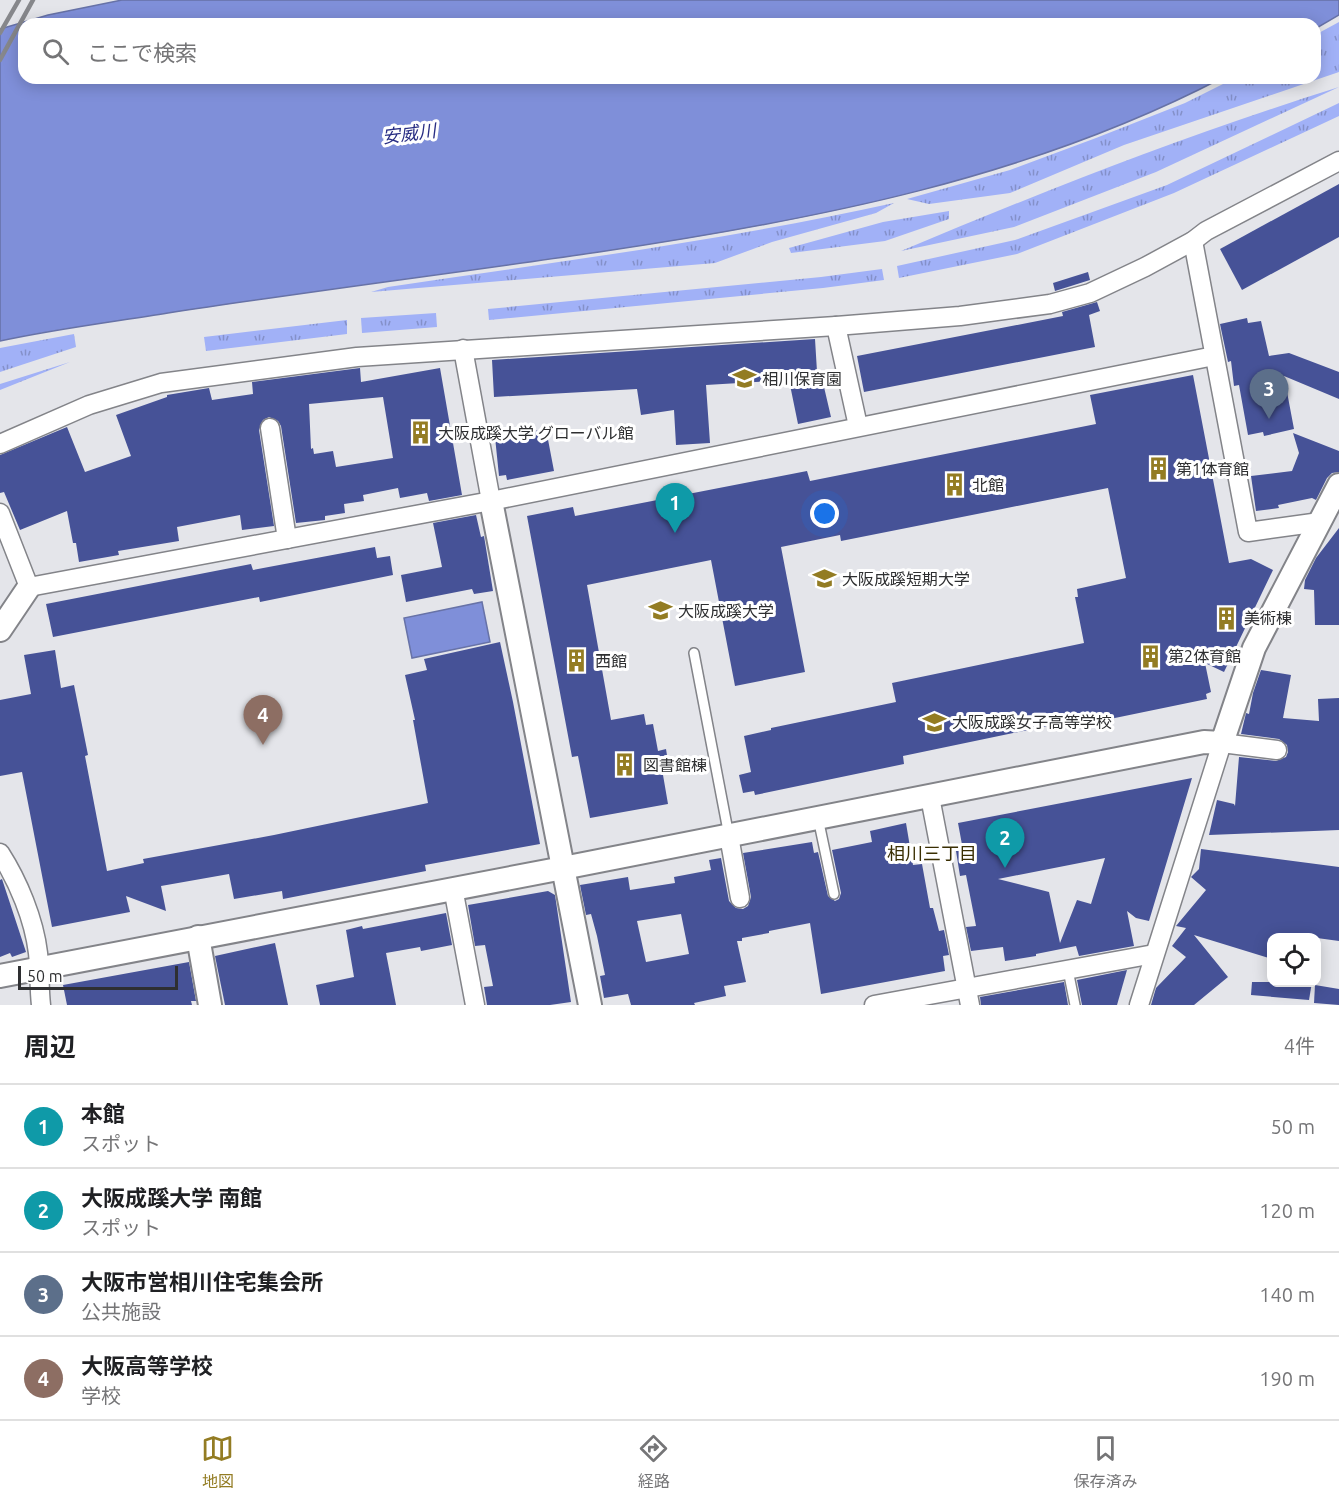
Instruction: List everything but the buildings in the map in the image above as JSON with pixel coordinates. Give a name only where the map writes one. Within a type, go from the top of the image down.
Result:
[{"type":"street","points":[[0,444],[89,405],[161,383],[357,357],[836,326],[960,316],[1050,304],[1090,293],[1145,267],[1194,241],[1206,231],[1339,161]]},
{"type":"street","points":[[1194,241],[1248,532],[1320,522]]},
{"type":"street","points":[[836,326],[858,426]]},
{"type":"street","points":[[463,349],[590,1005]]},
{"type":"street","points":[[0,630],[29,587],[491,501],[1214,356]]},
{"type":"street","points":[[270,428],[287,539]]},
{"type":"street","points":[[1139,1005],[1254,648],[1339,485]]},
{"type":"street","points":[[0,513],[29,587]]},
{"type":"street","points":[[0,976],[1204,742],[1277,750]]},
{"type":"street","points":[[930,797],[968,996]]},
{"type":"street","points":[[729,836],[740,898]]},
{"type":"street","points":[[0,853],[32,922],[38,955],[41,1005]]},
{"type":"street","points":[[453,888],[475,1005]]},
{"type":"street","points":[[198,937],[210,1005]]},
{"type":"street","points":[[874,1005],[968,996],[1068,970],[1154,954]]},
{"type":"lane","points":[[694,653],[729,836]]},
{"type":"lane","points":[[818,818],[834,894]]},
{"type":"lane","points":[[1068,970],[1075,1005]]},
{"type":"green space","points":[[1339,22],[1339,72],[1321,78],[1321,32]]},
{"type":"green space","points":[[1223,84],[1304,84],[1124,145],[1010,193],[929,204],[907,199],[1010,170],[1185,103]]},
{"type":"green space","points":[[1339,87],[1156,172],[1014,227],[901,251],[1118,164]]},
{"type":"green space","points":[[1339,103],[1339,116],[1174,193],[1017,254],[899,278],[897,266],[1015,240],[1167,185]]},
{"type":"green space","points":[[894,203],[876,213],[772,242],[715,263],[371,292],[388,287],[705,239]]},
{"type":"green space","points":[[949,211],[949,219],[885,241],[791,253],[789,248],[883,222]]},
{"type":"green space","points":[[882,269],[884,280],[823,288],[489,320],[488,309]]},
{"type":"green space","points":[[436,313],[437,327],[362,333],[361,318]]},
{"type":"green space","points":[[347,320],[347,334],[206,351],[204,337]]},
{"type":"green space","points":[[74,334],[76,347],[0,372],[0,348]]},
{"type":"green space","points":[[70,362],[0,390],[0,384]]},
{"type":"water","points":[[122,0],[1339,0],[1339,15],[1321,26],[1321,18],[38,18]]},
{"type":"water","name":"安威川","points":[[18,24],[18,84],[1209,84],[1148,113],[1073,143],[996,169],[839,210],[680,239],[222,305],[0,341],[0,29]]},
{"type":"water","points":[[482,602],[490,642],[412,658],[404,618]]},
{"type":"railway","points":[[0,33],[19,0]]},
{"type":"railway","points":[[23,18],[33,0]]},
{"type":"railway","points":[[0,60],[18,27]]},
{"type":"place","name":"相川保育園","points":[[744,379]]},
{"type":"place","name":"大阪市営相川住宅集会所","points":[[1269,419]]},
{"type":"place","name":"大阪成蹊大学 グローバル館","points":[[420,433]]},
{"type":"place","name":"第1体育館","points":[[1158,469]]},
{"type":"place","name":"北館","points":[[954,485]]},
{"type":"place","name":"本館","points":[[675,533]]},
{"type":"place","name":"大阪成蹊短期大学","points":[[824,579]]},
{"type":"place","name":"大阪成蹊大学","points":[[660,611]]},
{"type":"place","name":"美術棟","points":[[1226,618]]},
{"type":"place","name":"第2体育館","points":[[1150,656]]},
{"type":"place","name":"西館","points":[[577,661]]},
{"type":"place","name":"大阪成蹊女子高等学校","points":[[934,722]]},
{"type":"place","name":"大阪高等学校","points":[[263,745]]},
{"type":"place","name":"図書館棟","points":[[625,765]]},
{"type":"place","name":"大阪成蹊大学 南館","points":[[1005,868]]},
{"type":"district","name":"相川三丁目","points":[[932,854]]}]
